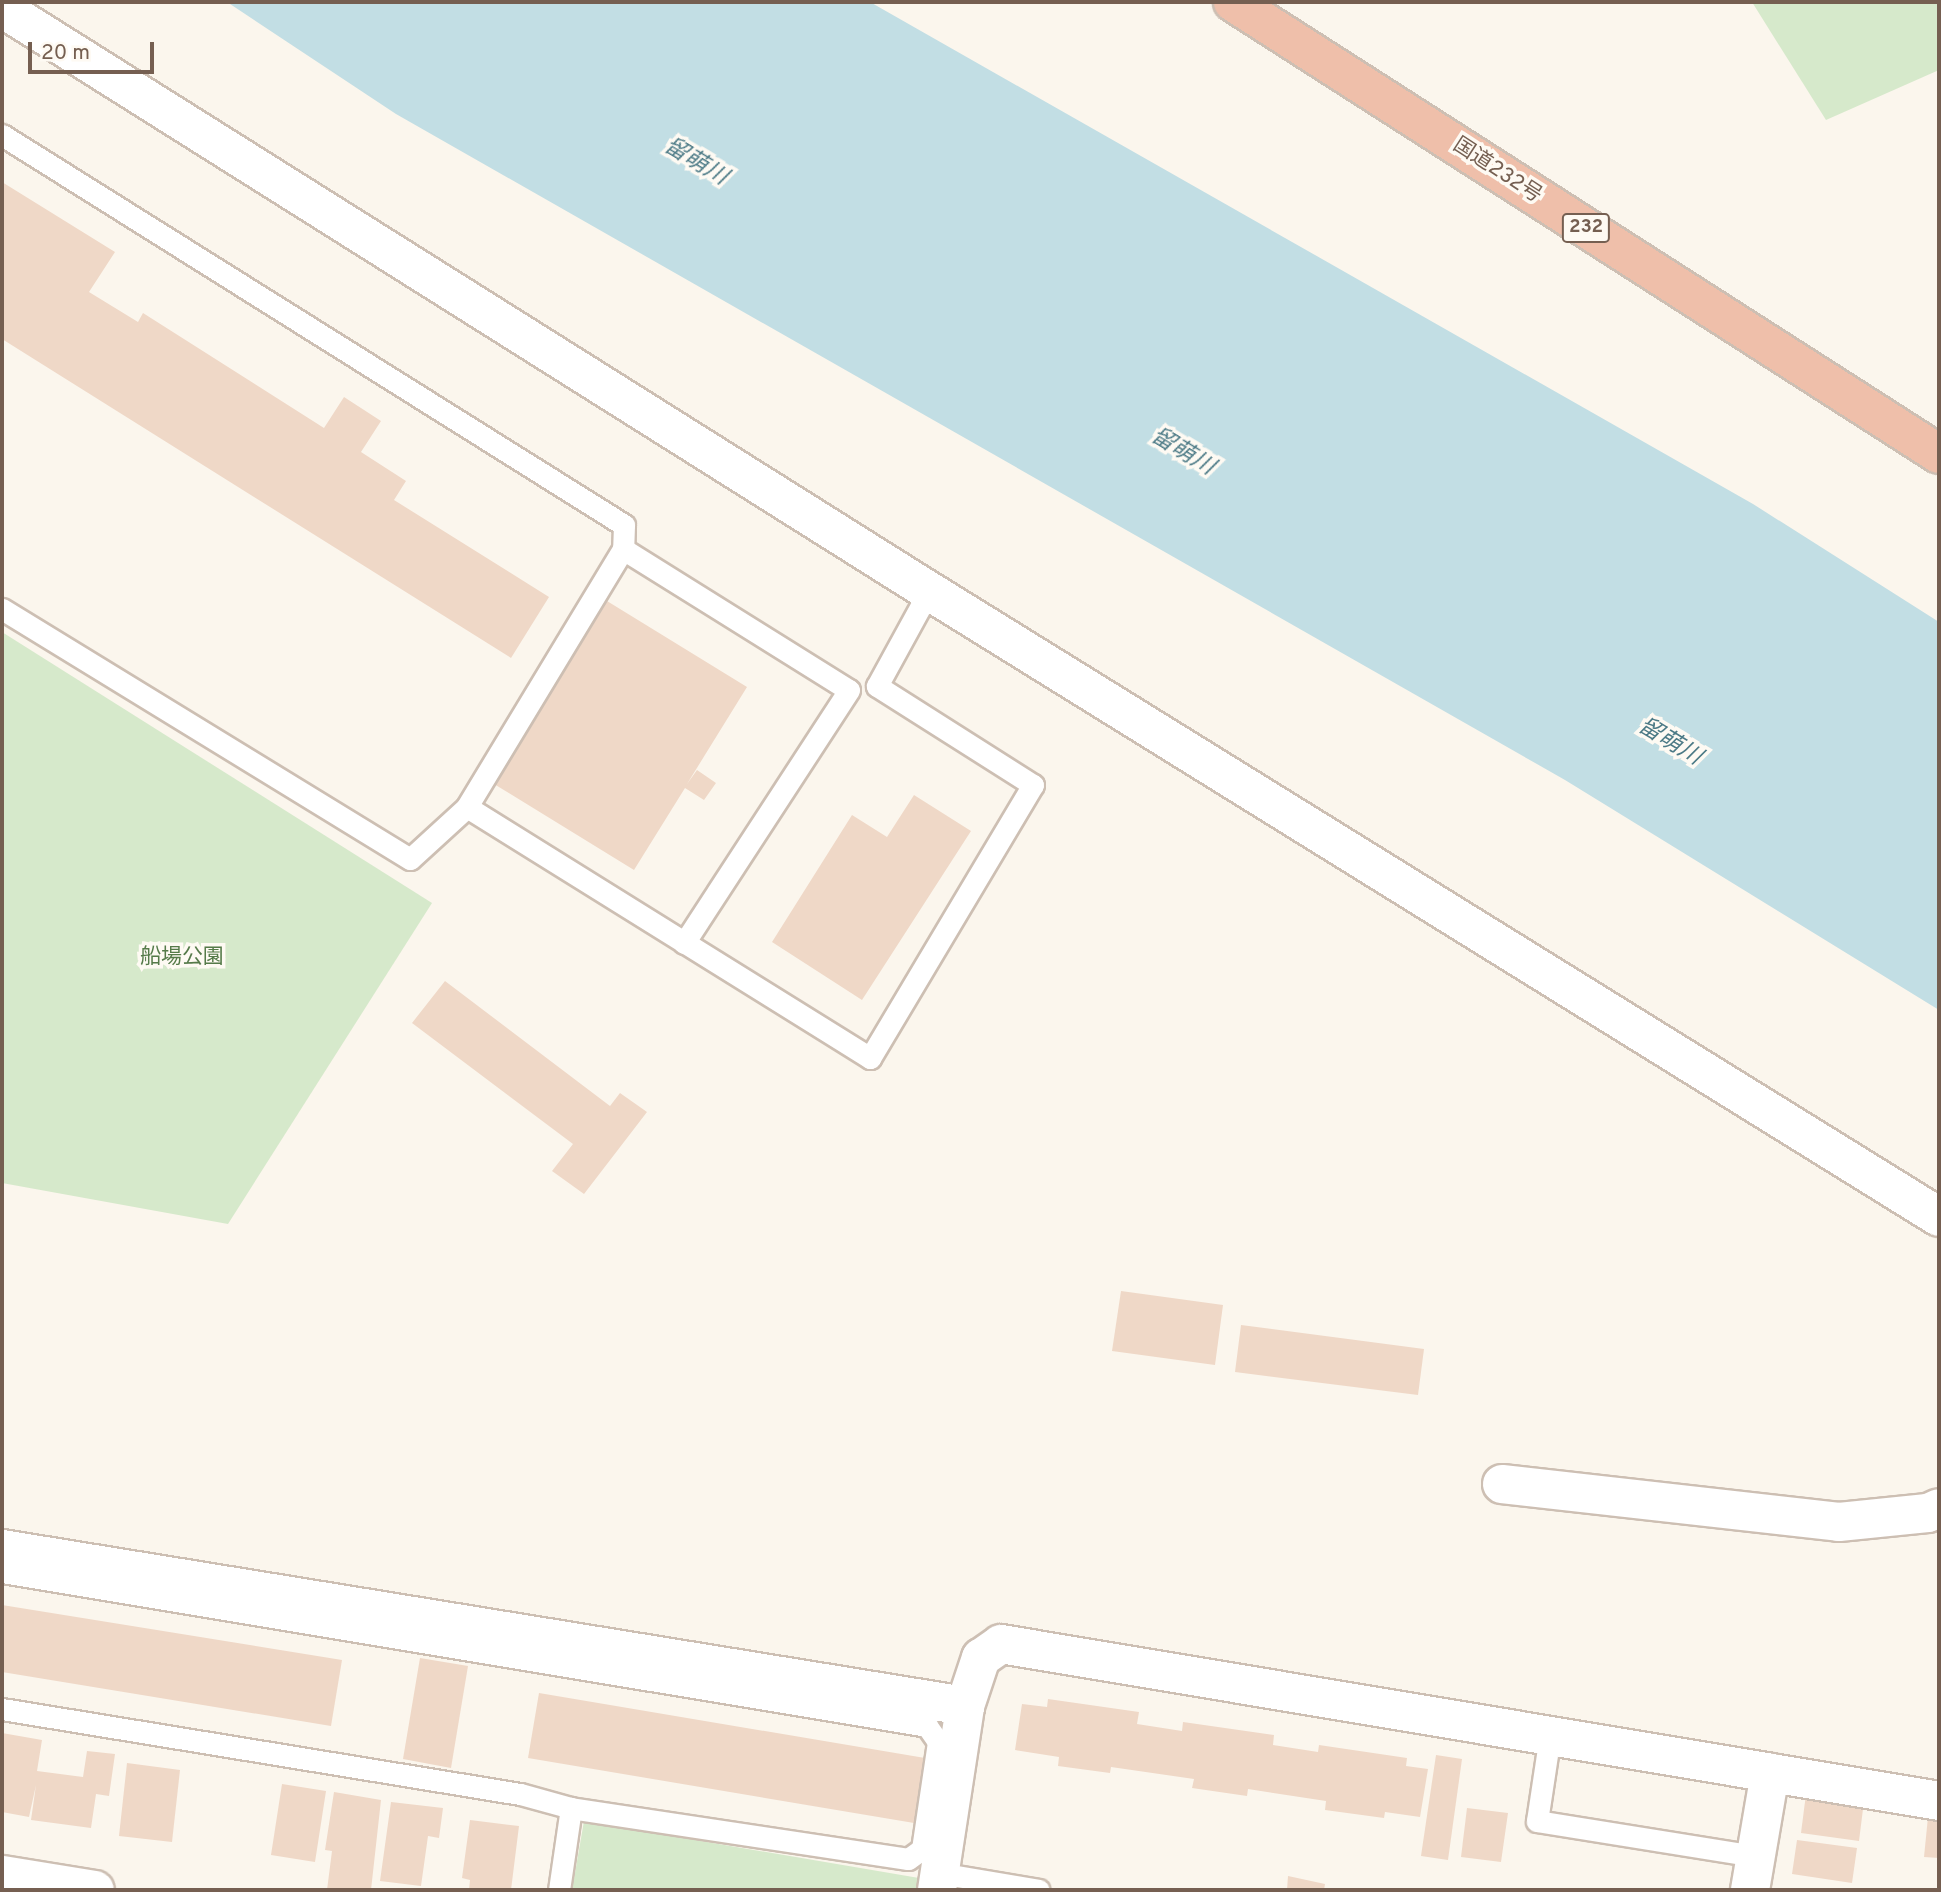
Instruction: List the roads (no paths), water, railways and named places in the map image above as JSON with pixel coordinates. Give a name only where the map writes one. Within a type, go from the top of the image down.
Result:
[{"type":"highway","name":"国道232号","points":[[1233,2],[1939,454]]},
{"type":"street","points":[[2,8],[929,591],[1939,1217]]},
{"type":"street","points":[[1502,1484],[1839,1522],[1928,1513],[1939,1508]]},
{"type":"street","points":[[2,1549],[965,1706]]},
{"type":"street","points":[[938,1882],[965,1706],[981,1658],[1001,1644],[1939,1801]]},
{"type":"street","points":[[1753,1873],[1770,1773]]},
{"type":"street","points":[[2,1874],[95,1890]]},
{"type":"lane","points":[[2,135],[624,525],[623,549],[467,807],[410,859],[2,609]]},
{"type":"lane","points":[[467,807],[870,1058],[1034,785],[877,685],[849,690],[623,549]]},
{"type":"lane","points":[[877,685],[929,591]]},
{"type":"lane","points":[[684,943],[849,690]]},
{"type":"lane","points":[[2,1572],[927,1726],[938,1742],[922,1849],[908,1860],[571,1808],[520,1794],[2,1709]]},
{"type":"lane","points":[[1549,1735],[1537,1821],[1753,1873]]},
{"type":"lane","points":[[559,1890],[571,1808]]},
{"type":"lane","points":[[938,1882],[1039,1890]]},
{"type":"water","name":"留萌川","points":[[227,2],[870,2],[1753,504],[1939,622],[1939,1010],[1565,780],[396,114]]},
{"type":"park label","name":"船場公園","points":[[182,958]]}]
